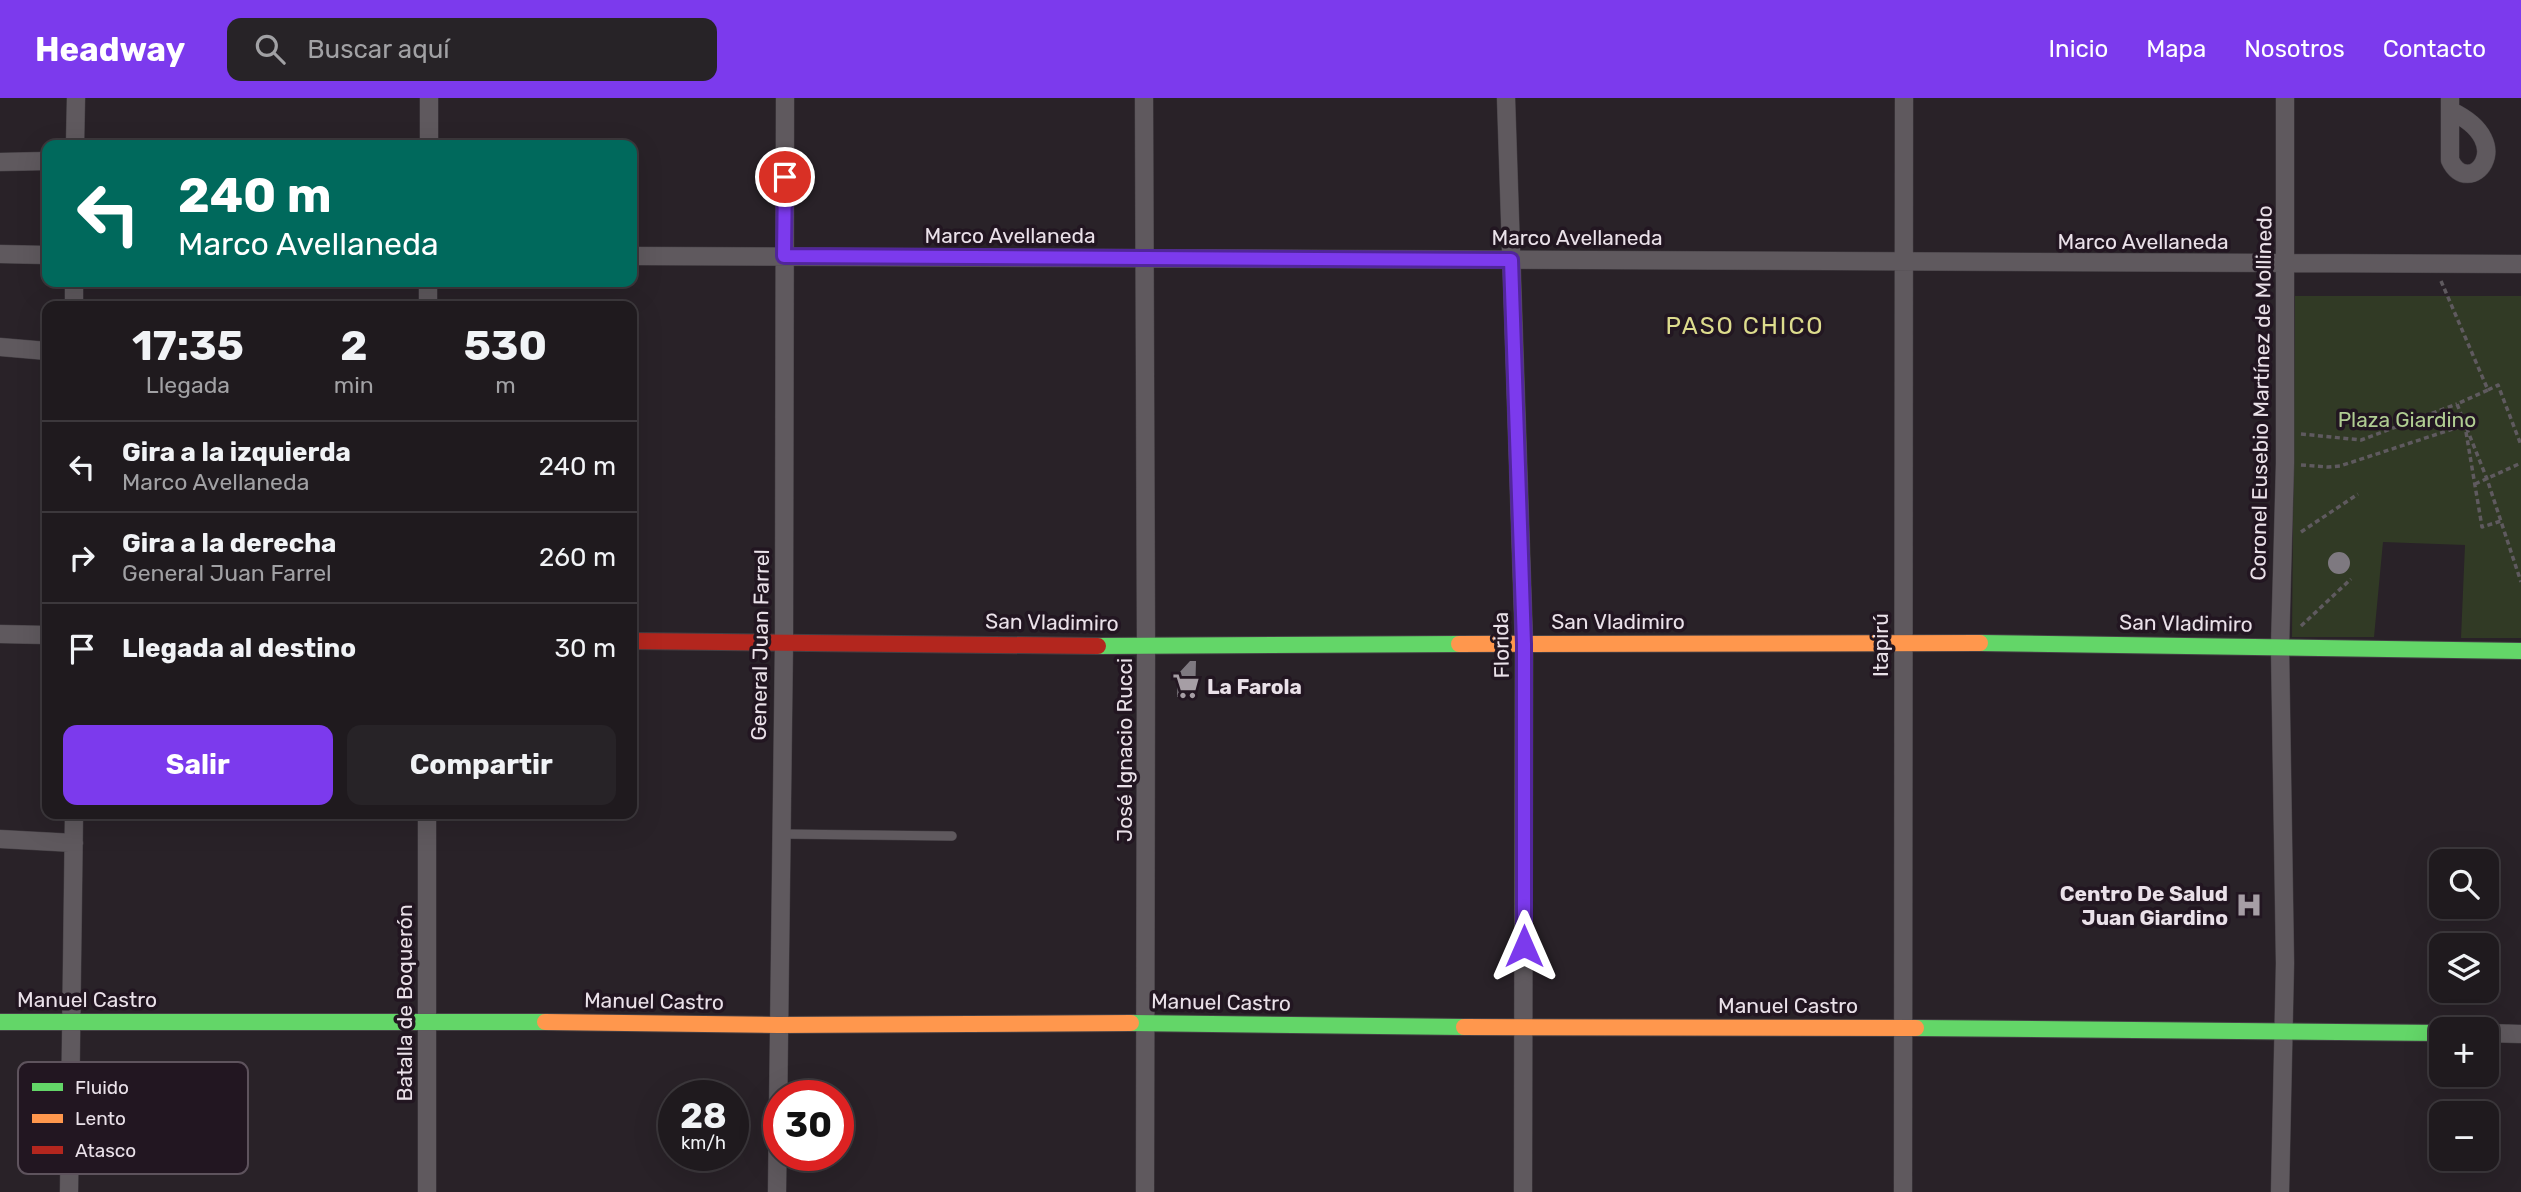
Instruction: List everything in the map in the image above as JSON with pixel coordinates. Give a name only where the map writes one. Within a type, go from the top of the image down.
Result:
[{"type":"street","points":[[75,140],[76,98]]},
{"type":"street","points":[[429,98],[429,140]]},
{"type":"street","name":"General Juan Farrel","points":[[777,1192],[784,642],[785,98]]},
{"type":"street","name":"José Ignacio Rucci","points":[[1144,98],[1145,1192]]},
{"type":"street","name":"Florida","points":[[1506,98],[1524,644],[1523,1192]]},
{"type":"street","name":"Itapirú","points":[[1903,1192],[1904,98]]},
{"type":"street","name":"Coronel Eusebio Martínez de Mollinedo","points":[[2280,1192],[2284,963],[2280,647],[2285,463],[2285,98]]},
{"type":"street","points":[[0,162],[42,161]]},
{"type":"street","points":[[0,254],[42,255]]},
{"type":"street","name":"Marco Avellaneda","points":[[637,256],[2521,264]]},
{"type":"street","points":[[0,347],[42,351]]},
{"type":"street","points":[[0,634],[42,635]]},
{"type":"street","name":"San Vladimiro","points":[[637,641],[1146,646],[1903,642],[2521,651]]},
{"type":"street","points":[[71,1062],[74,819]]},
{"type":"street","name":"Batalla de Boquerón","points":[[427,819],[427,1192]]},
{"type":"street","points":[[0,839],[74,843]]},
{"type":"street","name":"Manuel Castro","points":[[0,1022],[428,1021],[778,1025],[1146,1023],[2429,1033]]},
{"type":"street","points":[[2499,1034],[2521,1034]]},
{"type":"street","points":[[69,1174],[69,1192]]},
{"type":"lane","points":[[781,834],[952,836]]},
{"type":"path","points":[[2433,263],[2488,390]]},
{"type":"path","points":[[2285,432],[2361,440],[2457,404],[2498,385],[2521,442]]},
{"type":"path","points":[[2457,404],[2487,479],[2521,582]]},
{"type":"path","points":[[2285,463],[2340,466],[2465,425]]},
{"type":"path","points":[[2465,425],[2482,527],[2501,521]]},
{"type":"path","points":[[2474,484],[2521,463]]},
{"type":"path","points":[[2283,544],[2358,494]]},
{"type":"path","points":[[2280,647],[2351,579]]},
{"type":"green space","name":"Plaza Giardino","points":[[2295,296],[2521,296],[2521,638],[2461,638],[2465,545],[2383,542],[2374,637],[2292,637]]},
{"type":"building","points":[[2339,552],[2347,555],[2350,563],[2347,571],[2339,574],[2331,571],[2328,563],[2331,555]]},
{"type":"building","name":"La Farola","points":[[1190,661],[1196,661],[1195,698],[1177,697],[1178,674]]},
{"type":"traffic: fast","points":[[1980,643],[2521,651]]},
{"type":"traffic: fast","points":[[1098,646],[1459,644]]},
{"type":"traffic: fast","points":[[0,1022],[545,1022]]},
{"type":"traffic: fast","points":[[1131,1023],[1464,1027]]},
{"type":"traffic: fast","points":[[1916,1028],[2429,1033]]},
{"type":"traffic: slow","points":[[1459,644],[1980,643]]},
{"type":"traffic: slow","points":[[545,1022],[778,1025],[1131,1023]]},
{"type":"traffic: slow","points":[[1464,1027],[1916,1028]]},
{"type":"traffic: jam","points":[[637,641],[1098,646]]},
{"type":"place","name":"La Farola","points":[[1186,686]]},
{"type":"place","name":"Centro De Salud Juan Giardino","points":[[2249,905]]},
{"type":"district","name":"PASO CHICO","points":[[1745,326]]},
{"type":"route","points":[[785,177],[784,256],[1511,260],[1524,644],[1524,946]]}]
